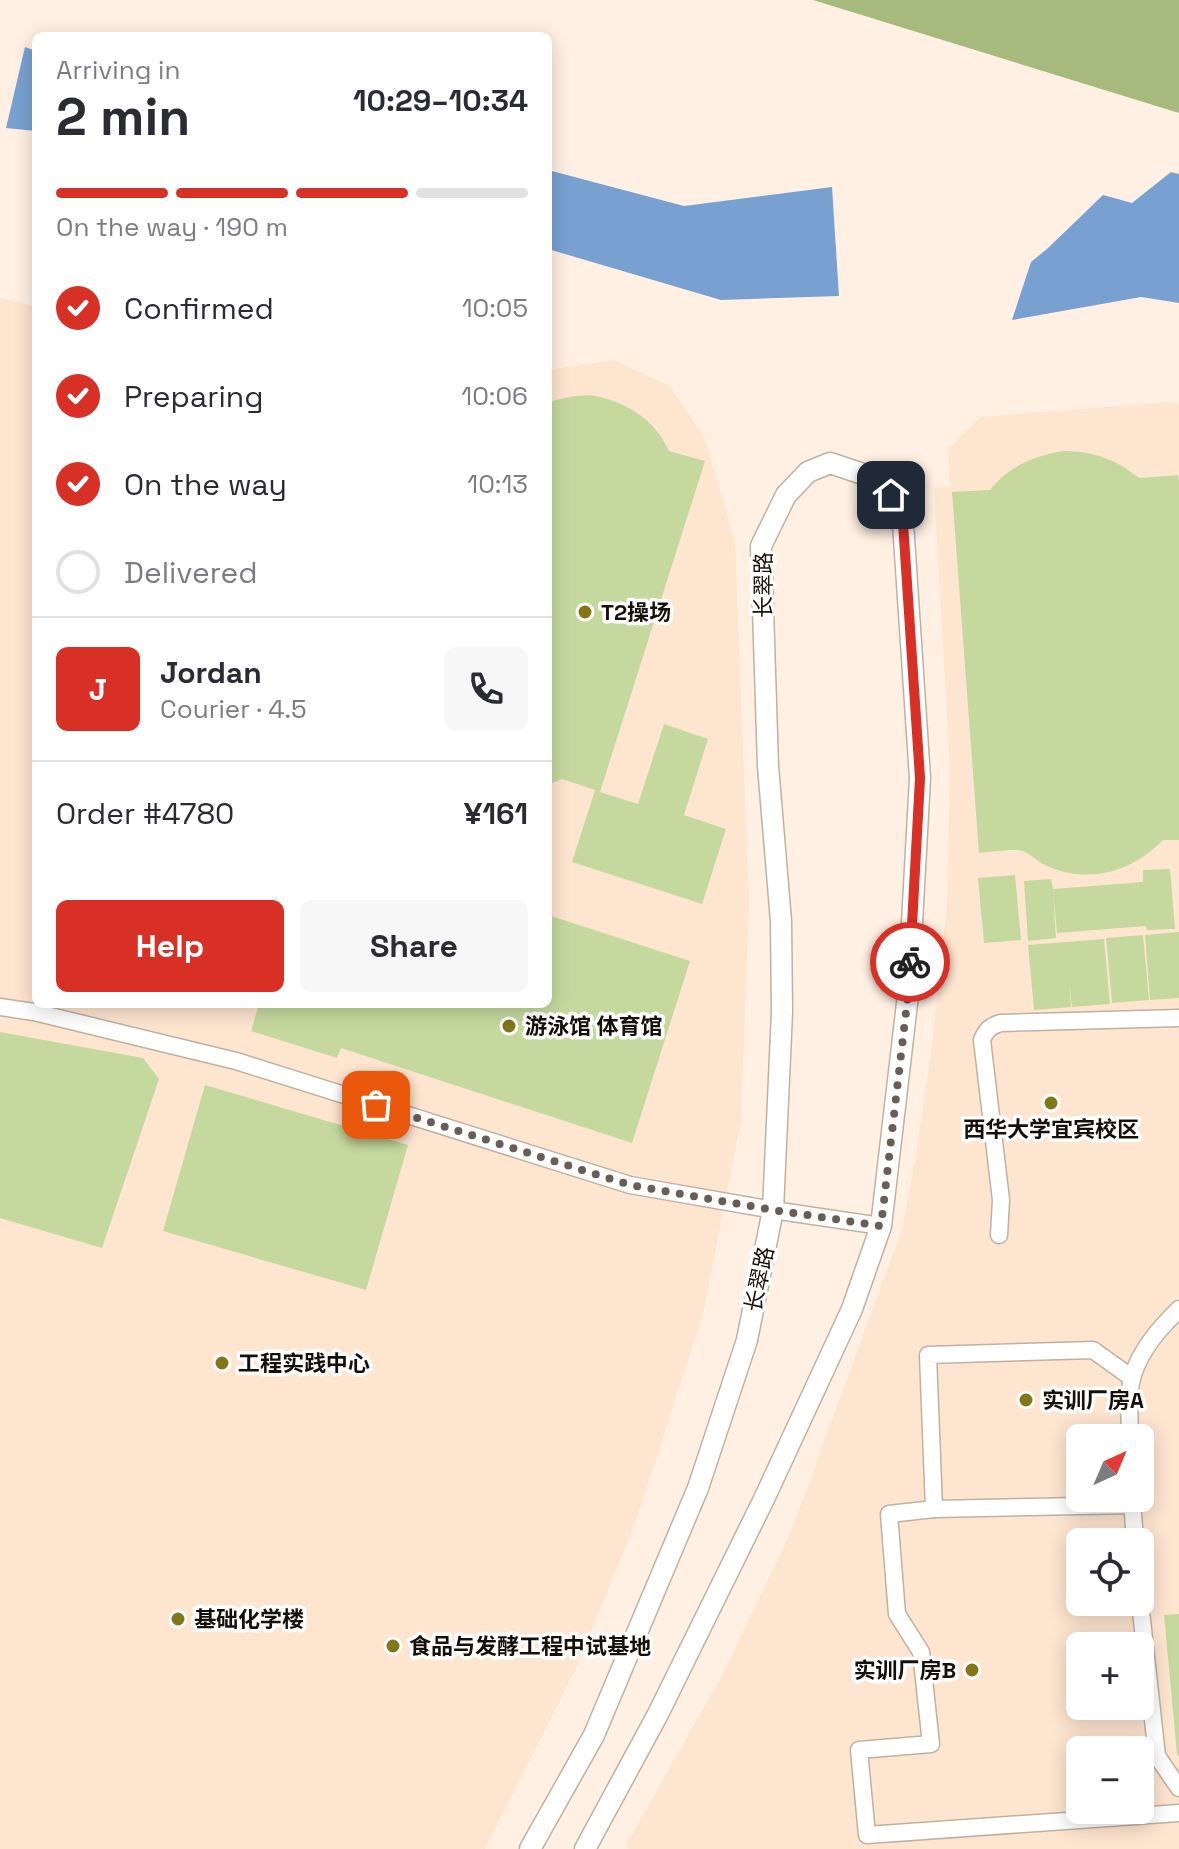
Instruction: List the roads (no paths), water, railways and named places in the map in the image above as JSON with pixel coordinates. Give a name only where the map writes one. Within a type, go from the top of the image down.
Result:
[{"type":"main road","name":"长翠路","points":[[530,1849],[594,1735],[698,1488],[747,1340],[773,1210],[782,1012],[781,921],[768,766],[761,546],[786,495],[808,472],[830,463],[866,475],[891,495],[903,523],[920,778],[908,995],[881,1226],[852,1309],[764,1499],[593,1843]]},
{"type":"street","points":[[0,1007],[34,1012],[236,1061],[630,1185],[881,1226]]},
{"type":"street","points":[[999,1235],[1001,1200],[982,1040],[984,1033],[991,1025],[1001,1023],[1179,1018]]},
{"type":"street","points":[[1130,1424],[1132,1378],[1138,1364],[1156,1332],[1179,1310]]},
{"type":"street","points":[[934,1509],[928,1355],[1093,1350],[1132,1378]]},
{"type":"street","points":[[1066,1504],[934,1509],[889,1514],[897,1614],[921,1652],[931,1744],[859,1750],[867,1835],[1179,1813]]},
{"type":"street","points":[[1142,1616],[1157,1756],[1179,1788]]},
{"type":"water","points":[[25,47],[32,50],[32,131],[6,128]]},
{"type":"water","points":[[552,171],[684,206],[832,187],[839,296],[721,300],[552,250]]},
{"type":"water","points":[[1171,172],[1179,174],[1179,303],[1141,297],[1012,320],[1031,262],[1103,195],[1132,203]]},
{"type":"place","name":"T2操场","points":[[585,612]]},
{"type":"place","name":"游泳馆 体育馆","points":[[509,1026]]},
{"type":"place","name":"西华大学宜宾校区","points":[[1051,1103]]},
{"type":"place","name":"工程实践中心","points":[[222,1363]]},
{"type":"place","name":"实训厂房A","points":[[1026,1400]]},
{"type":"place","name":"基础化学楼","points":[[178,1619]]},
{"type":"place","name":"食品与发酵工程中试基地","points":[[393,1646]]},
{"type":"place","name":"实训厂房B","points":[[972,1670]]}]
